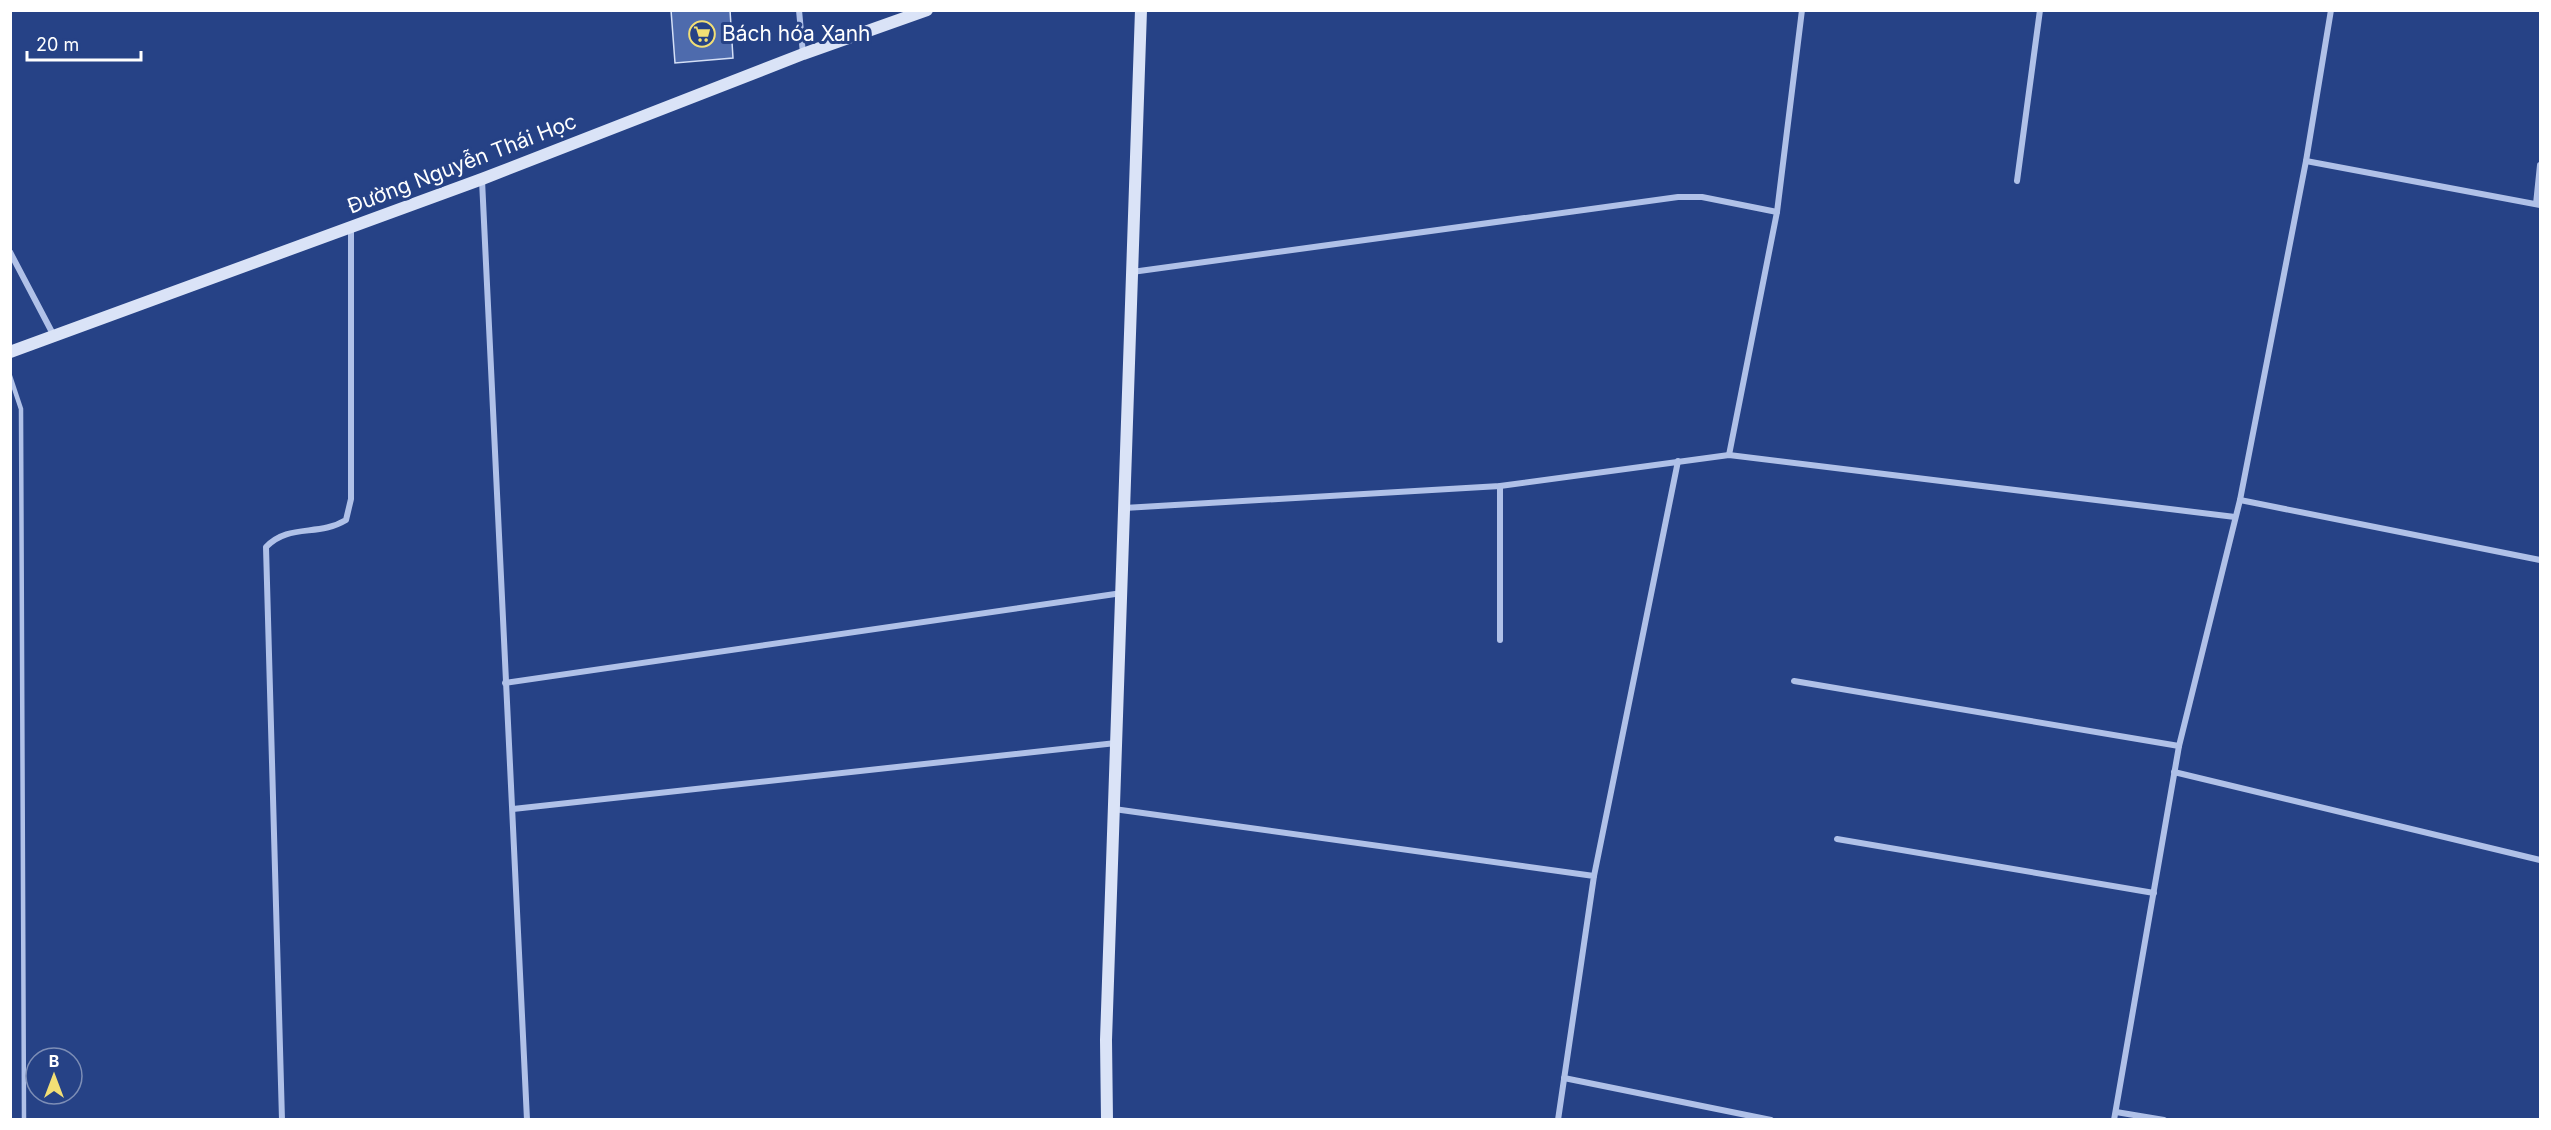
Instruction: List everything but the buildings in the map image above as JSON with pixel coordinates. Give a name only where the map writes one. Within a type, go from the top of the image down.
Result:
[{"type":"street","points":[[799,10],[803,54]]},
{"type":"street","name":"Đường Nguyễn Thái Học","points":[[10,352],[482,179],[803,54],[927,10]]},
{"type":"street","points":[[1107,1119],[1106,1040],[1141,10]]},
{"type":"street","points":[[1729,455],[1777,212],[1802,10]]},
{"type":"street","points":[[2017,182],[2040,10]]},
{"type":"street","points":[[2114,1119],[2179,746],[2240,500],[2306,161],[2331,10]]},
{"type":"street","points":[[2306,161],[2538,205],[2541,165]]},
{"type":"street","points":[[482,179],[527,1119]]},
{"type":"street","points":[[1132,272],[1678,196],[1702,197],[1777,212]]},
{"type":"street","points":[[282,1119],[266,547],[277,535],[336,526],[346,520],[351,500],[351,227]]},
{"type":"street","points":[[10,252],[55,336]]},
{"type":"street","points":[[1124,508],[1500,486],[1729,455],[2235,517]]},
{"type":"street","points":[[1558,1119],[1594,876],[1678,461]]},
{"type":"street","points":[[1500,486],[1500,640]]},
{"type":"street","points":[[2240,500],[2541,560]]},
{"type":"street","points":[[505,683],[1122,593]]},
{"type":"street","points":[[1794,681],[2179,746]]},
{"type":"street","points":[[513,809],[1116,743]]},
{"type":"street","points":[[2174,772],[2541,861]]},
{"type":"street","points":[[1114,809],[1594,876]]},
{"type":"street","points":[[1837,839],[2154,892]]},
{"type":"street","points":[[1564,1078],[1771,1119]]},
{"type":"street","points":[[2116,1112],[2164,1119]]},
{"type":"lane","points":[[10,376],[21,410],[24,1119]]},
{"type":"place","name":"Bách hóa Xanh","points":[[702,34]]}]
